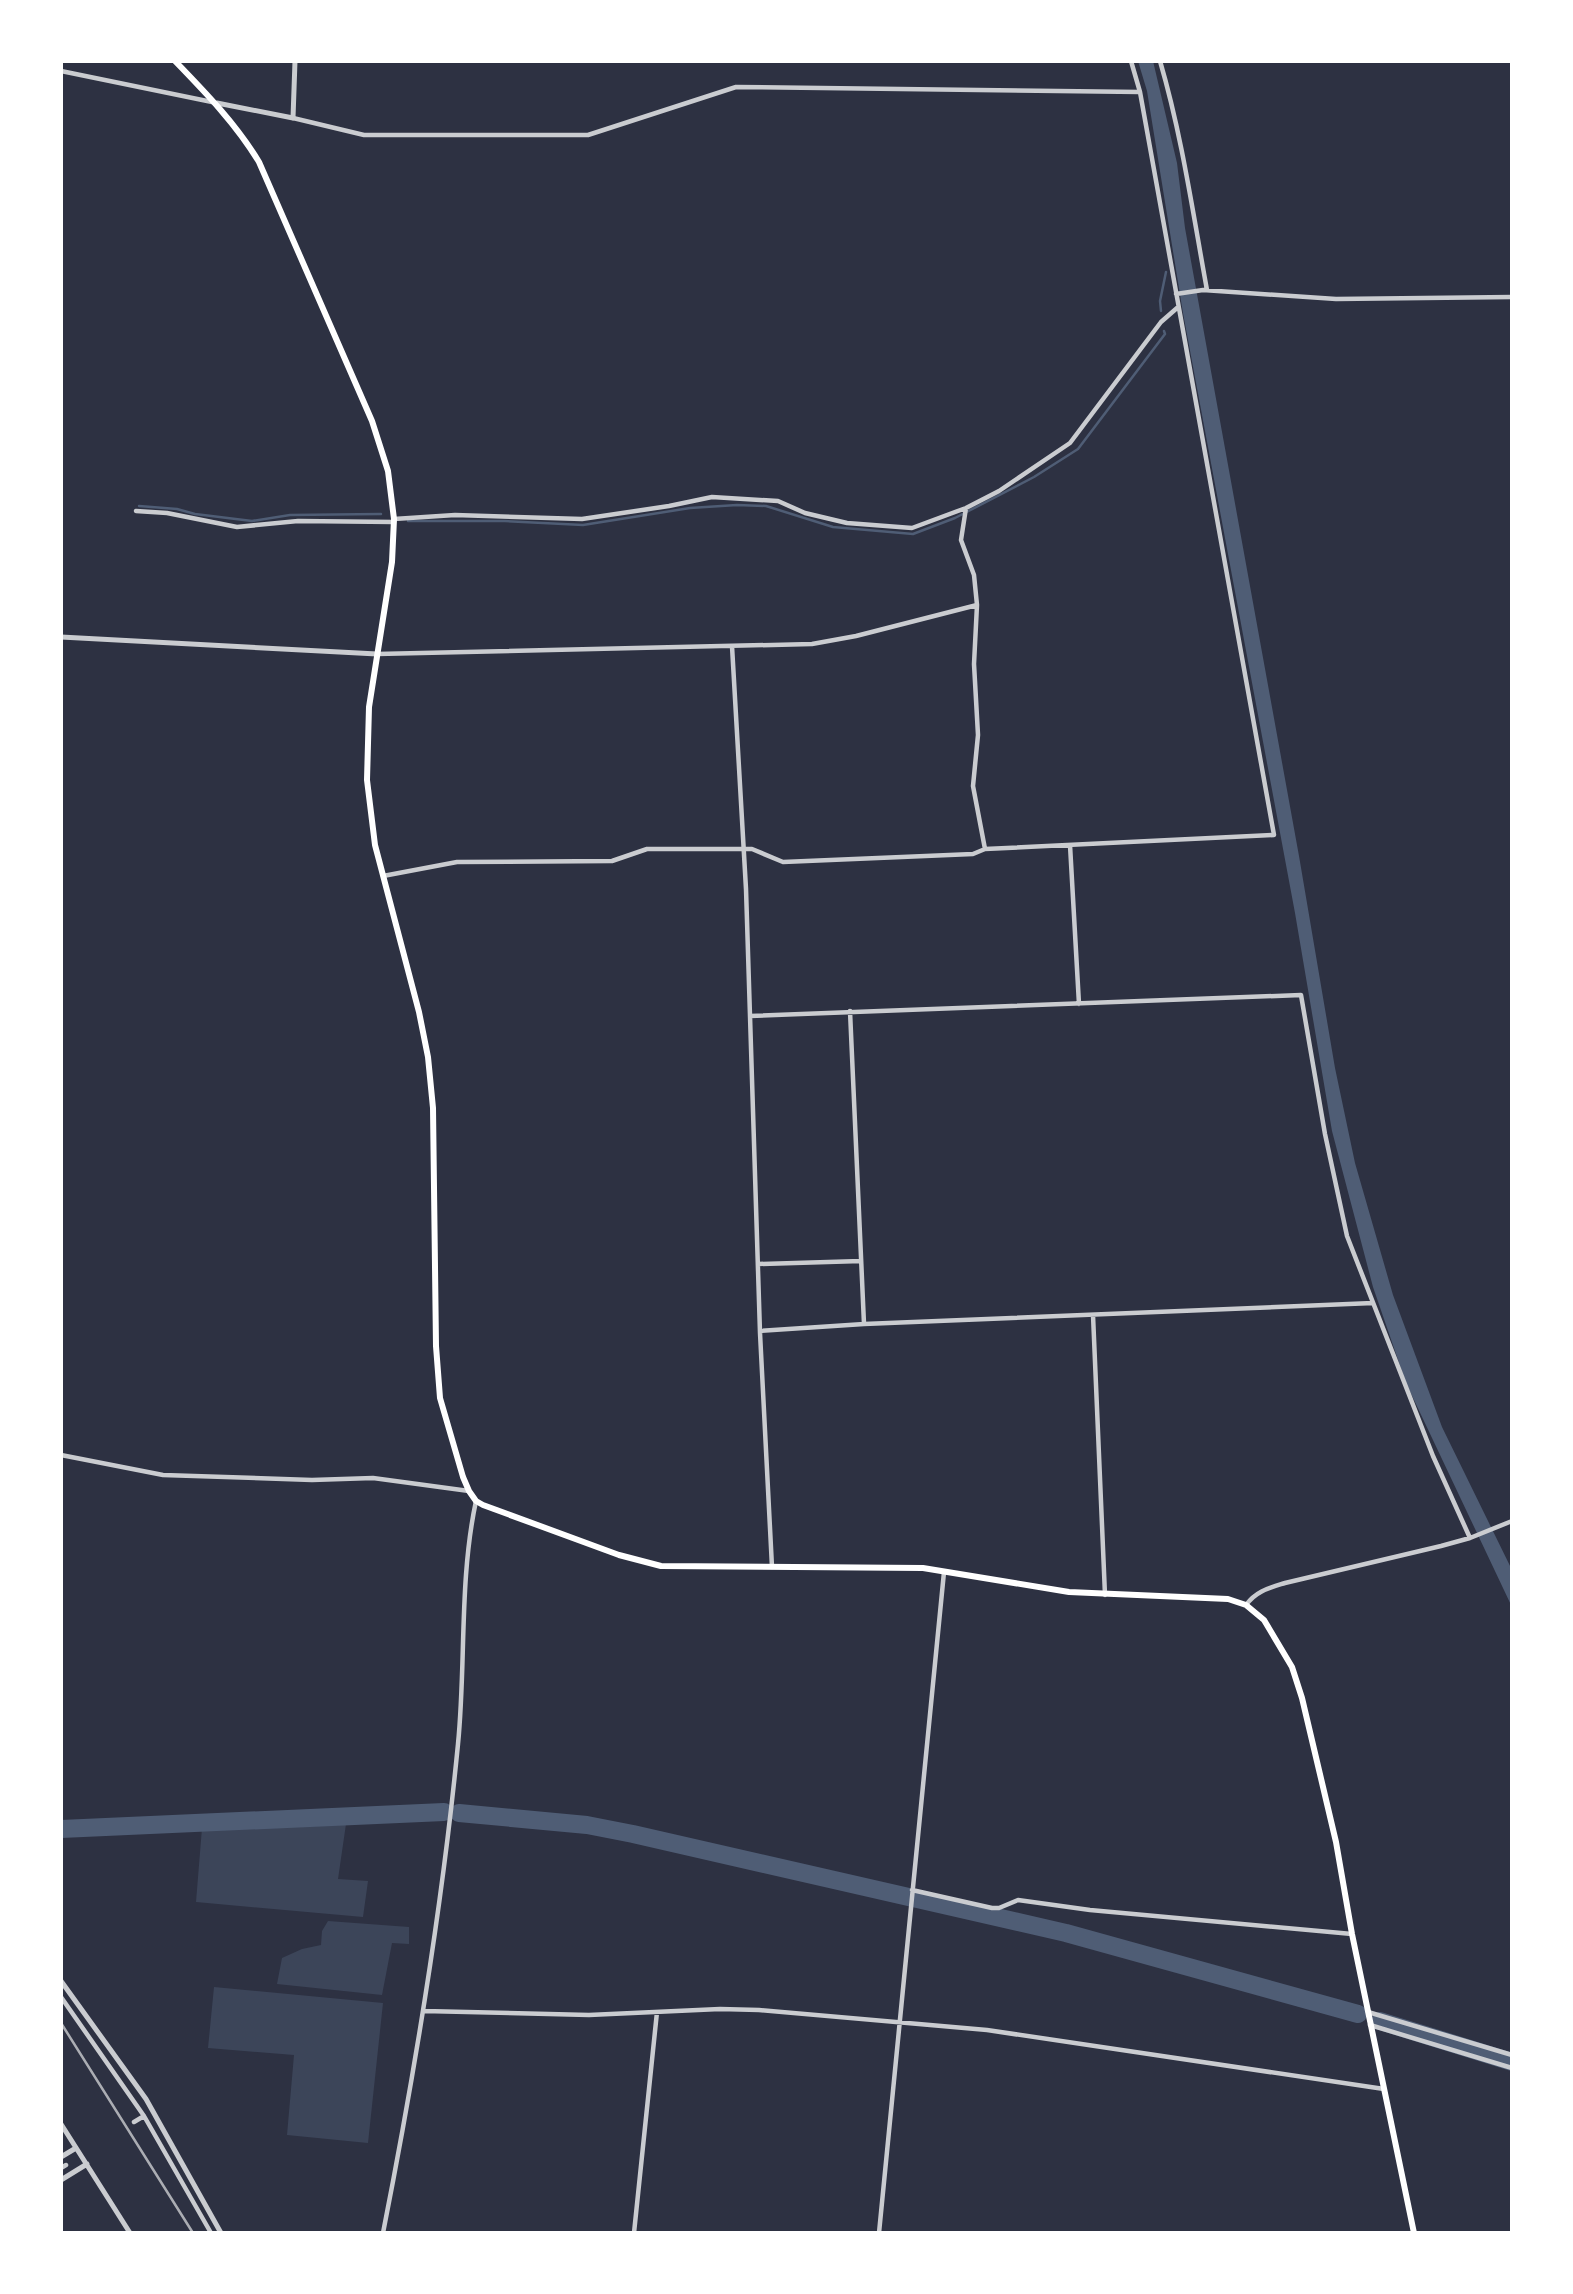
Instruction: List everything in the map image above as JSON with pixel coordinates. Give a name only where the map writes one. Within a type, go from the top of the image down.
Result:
[{"type":"main road","points":[[174,61],[217,103],[259,162],[362,397],[383,450],[388,471],[394,520],[390,579],[369,707],[367,780],[375,845],[419,1012],[428,1057],[433,1108],[438,1384],[451,1441],[469,1491],[476,1501],[646,1563],[677,1567],[883,1567],[944,1570],[1049,1590],[1105,1595],[1214,1598],[1246,1605],[1259,1614],[1273,1632],[1292,1667],[1300,1691],[1336,1842],[1367,2011],[1414,2233]]},
{"type":"street","points":[[293,118],[295,61]]},
{"type":"street","points":[[383,876],[457,862],[612,860],[647,849],[743,848],[783,862],[973,854],[985,849],[1275,835],[1178,308],[1178,294],[1140,92],[1131,61]]},
{"type":"street","points":[[1160,61],[1183,157],[1205,290]]},
{"type":"street","points":[[61,71],[364,135],[588,135],[736,87],[1140,92]]},
{"type":"street","points":[[1178,294],[1205,290],[1336,299],[1512,297]]},
{"type":"street","points":[[136,511],[167,513],[237,527],[298,521],[394,520],[455,515],[583,519],[712,497],[778,501],[805,513],[847,523],[912,528],[966,509],[999,491],[1070,443],[1161,323],[1178,308]]},
{"type":"street","points":[[966,509],[961,540],[974,575],[977,605],[974,664],[978,735],[972,786],[985,849]]},
{"type":"street","points":[[61,637],[377,654],[812,644],[856,636],[977,605]]},
{"type":"street","points":[[732,646],[743,848],[760,1331],[772,1568]]},
{"type":"street","points":[[1070,845],[1079,1004]]},
{"type":"street","points":[[750,1016],[1301,995],[1325,1134],[1347,1236],[1433,1456],[1473,1537]]},
{"type":"street","points":[[850,1011],[864,1324]]},
{"type":"street","points":[[758,1264],[861,1261]]},
{"type":"street","points":[[760,1331],[864,1324],[1373,1303]]},
{"type":"street","points":[[1093,1315],[1105,1595]]},
{"type":"street","points":[[61,1455],[155,1475],[265,1479],[373,1478],[469,1491]]},
{"type":"street","points":[[383,2233],[424,2011],[450,1828],[463,1699],[471,1532],[476,1501]]},
{"type":"street","points":[[1246,1605],[1262,1590],[1284,1583],[1473,1537],[1512,1521]]},
{"type":"street","points":[[879,2233],[944,1570]]},
{"type":"street","points":[[912,1892],[992,1908],[1018,1900],[1352,1934]]},
{"type":"street","points":[[61,1981],[146,2099],[221,2233]]},
{"type":"street","points":[[61,1997],[144,2116],[211,2233]]},
{"type":"street","points":[[424,2011],[577,2015],[760,2010],[987,2030],[1384,2089]]},
{"type":"street","points":[[1367,2011],[1512,2055]]},
{"type":"street","points":[[634,2233],[657,2012]]},
{"type":"street","points":[[1370,2025],[1512,2068]]},
{"type":"street","points":[[134,2122],[144,2116]]},
{"type":"street","points":[[61,2124],[130,2233]]},
{"type":"street","points":[[61,2157],[76,2148]]},
{"type":"street","points":[[61,2180],[87,2164]]},
{"type":"shaded area","points":[[1138,61],[1153,61],[1177,163],[1185,228],[1335,1068],[1355,1163],[1393,1295],[1442,1427],[1512,1570],[1512,1607],[1406,1383],[1373,1287],[1332,1131],[1295,913],[1183,313],[1147,91]]},
{"type":"shaded area","points":[[346,1824],[338,1879],[368,1881],[363,1917],[196,1902],[202,1828]]},
{"type":"shaded area","points":[[328,1921],[409,1927],[409,1944],[392,1943],[382,1995],[277,1984],[282,1958],[302,1949],[321,1945],[322,1931]]},
{"type":"shaded area","points":[[214,1987],[383,2003],[368,2143],[287,2135],[294,2055],[208,2048]]},
{"type":"waterway","points":[[1161,311],[1160,301],[1166,272]]},
{"type":"waterway","points":[[408,521],[505,521],[583,525],[690,508],[737,505],[766,506],[833,527],[913,534],[955,518],[1034,477],[1078,449],[1165,334],[1164,331]]},
{"type":"waterway","points":[[139,506],[252,521],[290,515],[381,514]]},
{"type":"waterway","points":[[61,1829],[444,1812]]},
{"type":"waterway","points":[[459,1813],[587,1825],[633,1834],[1066,1933],[1358,2014]]},
{"type":"waterway","points":[[1380,2021],[1512,2062]]},
{"type":"railway","points":[[61,2023],[193,2233]]}]
